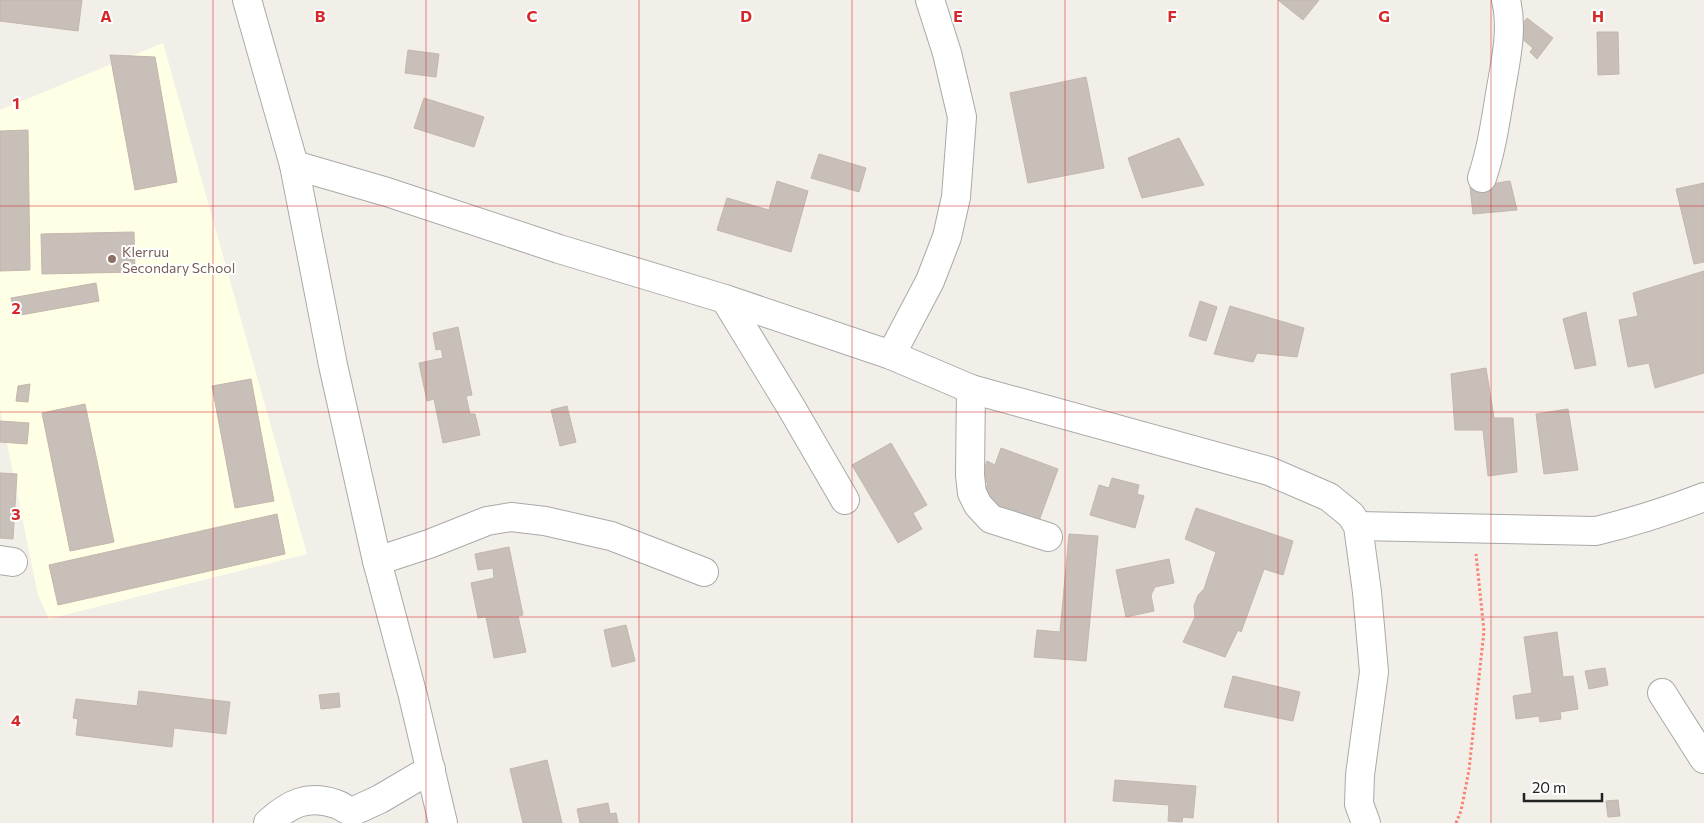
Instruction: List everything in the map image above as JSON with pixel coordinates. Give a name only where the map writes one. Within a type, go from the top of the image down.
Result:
[{"type":"street","points":[[247,0],[294,165],[333,365],[377,561],[443,823]]},
{"type":"street","points":[[892,355],[930,281],[947,237],[956,198],[962,118],[947,53],[930,0]]},
{"type":"street","points":[[1482,178],[1489,157],[1495,127],[1508,46],[1509,25],[1506,0]]},
{"type":"street","points":[[294,165],[387,192],[558,249],[725,299],[892,355],[971,389],[1269,472],[1329,497],[1351,515],[1358,526],[1367,592],[1374,672],[1360,775],[1359,804],[1366,823]]},
{"type":"street","points":[[725,299],[791,406],[845,500]]},
{"type":"street","points":[[971,389],[970,475],[972,493],[978,505],[991,519],[1048,537]]},
{"type":"street","points":[[1358,526],[1596,531],[1630,523],[1704,497]]},
{"type":"street","points":[[377,561],[429,544],[487,521],[511,517],[545,521],[611,536],[704,572]]},
{"type":"street","points":[[1662,693],[1704,759]]},
{"type":"street","points":[[268,823],[284,809],[298,802],[309,800],[334,803],[351,812],[354,811],[380,799],[430,769]]},
{"type":"path","points":[[1456,823],[1469,770],[1484,631],[1473,527]]},
{"type":"shaded area","name":"Klerruu Secondary School","points":[[163,43],[307,554],[49,619],[38,595],[0,409],[0,110]]},
{"type":"building","points":[[0,0],[82,0],[78,31],[0,21]]},
{"type":"building","points":[[1278,0],[1319,0],[1303,20]]},
{"type":"building","points":[[1527,18],[1553,38],[1537,59],[1530,52],[1533,48],[1515,33]]},
{"type":"building","points":[[1597,32],[1618,32],[1619,74],[1598,75]]},
{"type":"building","points":[[408,50],[439,54],[436,77],[405,73]]},
{"type":"building","points":[[110,55],[155,57],[177,182],[135,190]]},
{"type":"building","points":[[1086,77],[1104,168],[1028,183],[1010,93]]},
{"type":"building","points":[[424,98],[484,117],[474,147],[414,128]]},
{"type":"building","points":[[28,130],[30,270],[0,271],[0,131]]},
{"type":"building","points":[[1179,138],[1204,185],[1142,198],[1128,158]]},
{"type":"building","points":[[819,154],[866,168],[859,192],[811,178]]},
{"type":"building","points":[[777,181],[808,191],[791,252],[717,230],[727,198],[769,210]]},
{"type":"building","points":[[1510,181],[1517,210],[1473,214],[1470,187]]},
{"type":"building","points":[[1704,183],[1704,262],[1694,264],[1676,189]]},
{"type":"building","points":[[134,232],[135,272],[42,274],[41,234]]},
{"type":"building","points":[[1704,271],[1704,373],[1655,388],[1649,363],[1628,367],[1619,320],[1638,316],[1633,293]]},
{"type":"building","points":[[96,283],[99,301],[15,316],[11,298]]},
{"type":"building","points":[[1200,301],[1217,307],[1206,341],[1189,336]]},
{"type":"building","points":[[1230,306],[1304,328],[1297,357],[1257,353],[1253,362],[1214,354]]},
{"type":"building","points":[[1586,312],[1596,365],[1575,369],[1563,319]]},
{"type":"building","points":[[458,327],[472,395],[466,396],[470,414],[475,414],[480,435],[443,443],[434,399],[427,401],[419,363],[443,358],[441,349],[436,350],[433,333]]},
{"type":"building","points":[[1486,368],[1494,418],[1513,418],[1517,472],[1488,476],[1483,430],[1455,430],[1451,374]]},
{"type":"building","points":[[251,379],[274,501],[235,508],[212,386]]},
{"type":"building","points":[[30,384],[28,402],[16,401],[18,386]]},
{"type":"building","points":[[85,404],[114,542],[70,551],[42,413]]},
{"type":"building","points":[[567,406],[576,442],[560,446],[551,410]]},
{"type":"building","points":[[1568,409],[1578,470],[1544,474],[1536,414]]},
{"type":"building","points":[[0,421],[29,423],[27,444],[0,442]]},
{"type":"building","points":[[891,443],[927,505],[913,513],[922,529],[898,543],[852,465]]},
{"type":"building","points":[[1001,448],[1058,469],[1039,521],[982,500],[988,483],[980,480],[987,461],[995,465]]},
{"type":"building","points":[[0,473],[17,474],[13,539],[0,538]]},
{"type":"building","points":[[1112,478],[1139,485],[1137,494],[1144,496],[1135,528],[1090,515],[1099,485],[1109,488]]},
{"type":"building","points":[[1196,508],[1293,541],[1283,575],[1264,569],[1241,632],[1238,630],[1225,657],[1183,642],[1195,617],[1194,606],[1198,595],[1204,589],[1216,552],[1185,539]]},
{"type":"building","points":[[277,514],[285,554],[58,605],[49,565]]},
{"type":"building","points":[[1069,534],[1098,536],[1086,661],[1034,657],[1037,630],[1060,632]]},
{"type":"building","points":[[509,547],[523,615],[518,616],[526,652],[494,658],[486,617],[478,618],[471,583],[494,578],[493,568],[478,570],[475,554]]},
{"type":"building","points":[[1169,559],[1174,583],[1155,587],[1151,595],[1154,611],[1126,617],[1116,570]]},
{"type":"building","points":[[626,625],[635,661],[612,667],[604,630]]},
{"type":"building","points":[[1557,632],[1563,677],[1573,676],[1578,709],[1560,712],[1561,719],[1540,722],[1539,716],[1516,719],[1513,696],[1532,693],[1524,637]]},
{"type":"building","points":[[1605,668],[1608,685],[1589,689],[1585,671]]},
{"type":"building","points":[[1233,676],[1300,692],[1293,721],[1224,707]]},
{"type":"building","points":[[139,691],[230,702],[226,734],[174,728],[172,747],[76,735],[78,719],[73,718],[76,699],[137,706]]},
{"type":"building","points":[[339,693],[340,707],[321,709],[319,695]]},
{"type":"building","points":[[547,760],[562,823],[523,823],[510,769]]},
{"type":"building","points":[[1115,780],[1196,786],[1193,818],[1183,817],[1182,822],[1168,821],[1169,805],[1113,801]]},
{"type":"building","points":[[1618,800],[1620,816],[1608,817],[1606,801]]},
{"type":"building","points":[[608,803],[610,814],[616,813],[618,823],[580,823],[577,809]]},
{"type":"place","name":"Klerruu Secondary School","points":[[112,259]]}]
